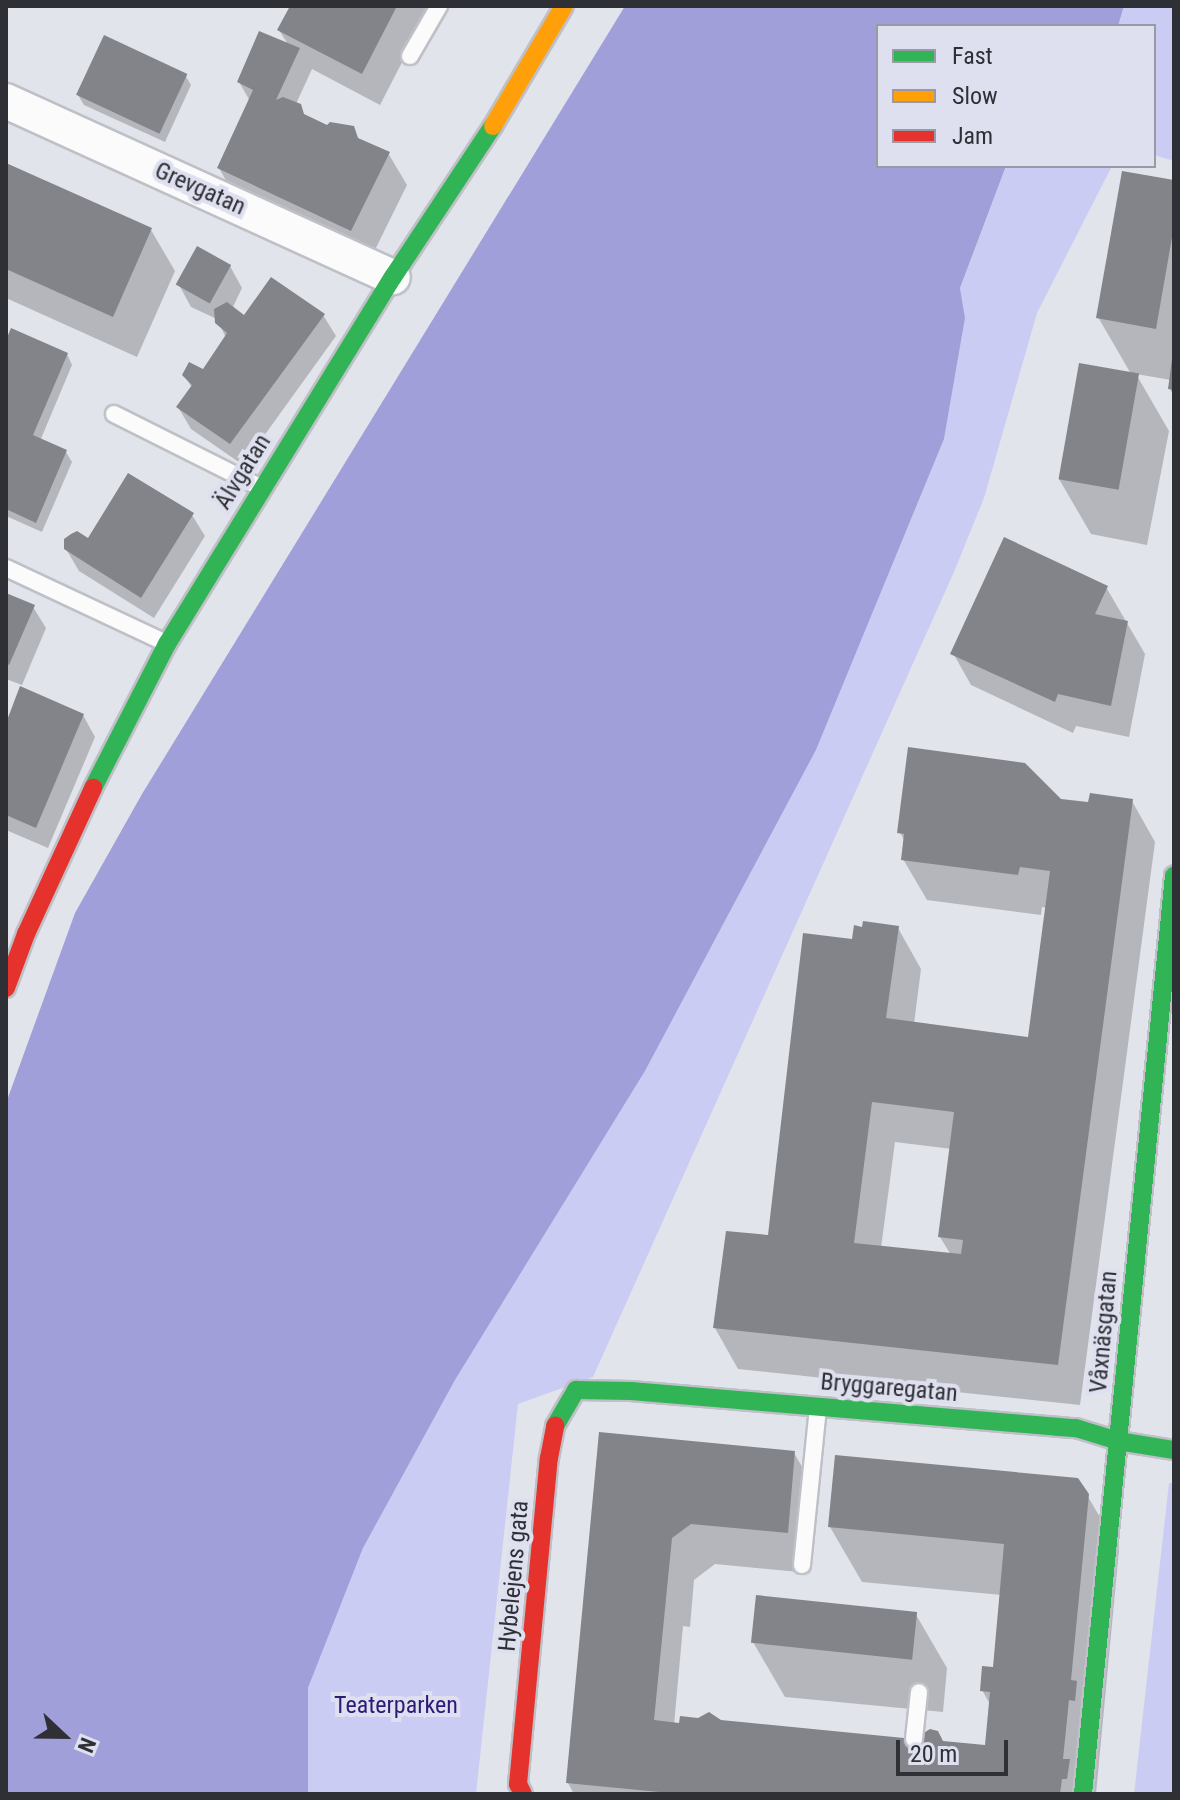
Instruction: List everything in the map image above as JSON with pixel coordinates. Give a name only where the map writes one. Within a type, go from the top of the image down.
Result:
[{"type":"street","name":"Älvgatan","points":[[6,988],[16,930],[167,644],[393,277],[494,125],[564,6]]},
{"type":"street","name":"Grevgatan","points":[[6,101],[393,277]]},
{"type":"street","name":"Våxnäsgatan","points":[[1083,1794],[1174,875]]},
{"type":"street","name":"Bryggaregatan","points":[[598,1389],[1076,1428],[1118,1441],[1174,1450]]},
{"type":"street","name":"Hybelejens gata","points":[[523,1794],[518,1784],[556,1422],[576,1390],[598,1389]]},
{"type":"lane","points":[[410,56],[439,6]]},
{"type":"lane","points":[[114,414],[261,488]]},
{"type":"lane","points":[[6,568],[167,644]]},
{"type":"lane","points":[[802,1565],[818,1407]]},
{"type":"lane","points":[[914,1739],[919,1692]]},
{"type":"green space","points":[[1124,6],[1174,6],[1174,161],[1156,156],[1156,24],[1119,24]]},
{"type":"green space","name":"Teaterparken","points":[[1005,168],[1111,168],[1037,313],[984,498],[954,572],[593,1377],[518,1404],[476,1794],[308,1794],[308,1688],[363,1548],[455,1380],[645,1071],[816,750],[944,439],[965,318],[960,288]]},
{"type":"green space","points":[[1169,1483],[1174,1483],[1174,1794],[1134,1794]]},
{"type":"shaded area","points":[[625,6],[1124,6],[1119,24],[876,24],[876,168],[1005,168],[960,288],[965,318],[944,439],[816,750],[645,1071],[455,1380],[363,1548],[308,1688],[308,1794],[6,1794],[6,1103],[75,913],[142,794]]},
{"type":"building","points":[[290,6],[397,6],[362,74],[277,30]]},
{"type":"building","points":[[259,31],[300,48],[276,100],[283,97],[301,104],[304,114],[327,125],[330,122],[354,126],[358,138],[390,152],[351,231],[217,168],[253,90],[237,82]]},
{"type":"building","points":[[104,35],[187,74],[159,134],[76,95]]},
{"type":"building","points":[[6,163],[152,228],[113,317],[6,269]]},
{"type":"building","points":[[1122,171],[1174,180],[1174,226],[1156,329],[1096,318]]},
{"type":"building","points":[[197,246],[231,265],[210,303],[176,284]]},
{"type":"building","points":[[271,277],[325,314],[230,444],[176,407],[192,385],[182,375],[189,362],[203,369],[227,333],[215,323],[214,309],[227,302],[244,315]]},
{"type":"building","points":[[11,328],[68,353],[33,435],[67,450],[36,523],[6,509],[6,340]]},
{"type":"building","points":[[1174,359],[1174,390],[1168,389]]},
{"type":"building","points":[[1079,363],[1139,374],[1119,490],[1059,479]]},
{"type":"building","points":[[128,473],[194,513],[141,598],[64,549],[64,539],[77,531],[88,538]]},
{"type":"building","points":[[1004,537],[1108,586],[1095,614],[1128,621],[1111,706],[1058,694],[1055,702],[950,654]]},
{"type":"building","points":[[6,593],[35,605],[9,665],[6,663]]},
{"type":"building","points":[[20,686],[84,714],[36,828],[6,815],[6,723]]},
{"type":"building","points":[[908,747],[1025,763],[1061,799],[1088,802],[1090,793],[1133,799],[1058,1365],[713,1328],[726,1231],[768,1235],[803,933],[852,939],[854,925],[862,927],[863,921],[899,926],[886,1018],[1028,1037],[1050,871],[1020,867],[1018,875],[901,860],[904,834],[897,833]],"holes":[[[872,1102],[954,1112],[938,1237],[963,1240],[961,1254],[854,1243]]]},
{"type":"building","points":[[599,1432],[795,1451],[788,1533],[691,1524],[672,1538],[654,1720],[679,1723],[680,1716],[698,1718],[709,1712],[721,1720],[914,1739],[930,1729],[938,1731],[943,1741],[985,1745],[990,1692],[980,1691],[982,1666],[993,1667],[1004,1544],[828,1527],[835,1455],[1078,1478],[1089,1494],[1071,1680],[1077,1681],[1075,1701],[1069,1700],[1063,1759],[1070,1759],[1067,1779],[1062,1779],[1060,1794],[680,1794],[566,1783]]},
{"type":"building","points":[[756,1595],[917,1612],[912,1660],[751,1643]]},
{"type":"traffic: fast","points":[[93,788],[167,644],[393,277],[493,126]]},
{"type":"traffic: fast","points":[[1083,1794],[1174,875]]},
{"type":"traffic: fast","points":[[555,1426],[576,1390],[631,1391],[1076,1428],[1118,1441],[1174,1450]]},
{"type":"traffic: slow","points":[[493,126],[564,6]]},
{"type":"traffic: jam","points":[[6,988],[26,934],[93,788]]},
{"type":"traffic: jam","points":[[523,1794],[518,1784],[549,1458],[555,1426]]}]
